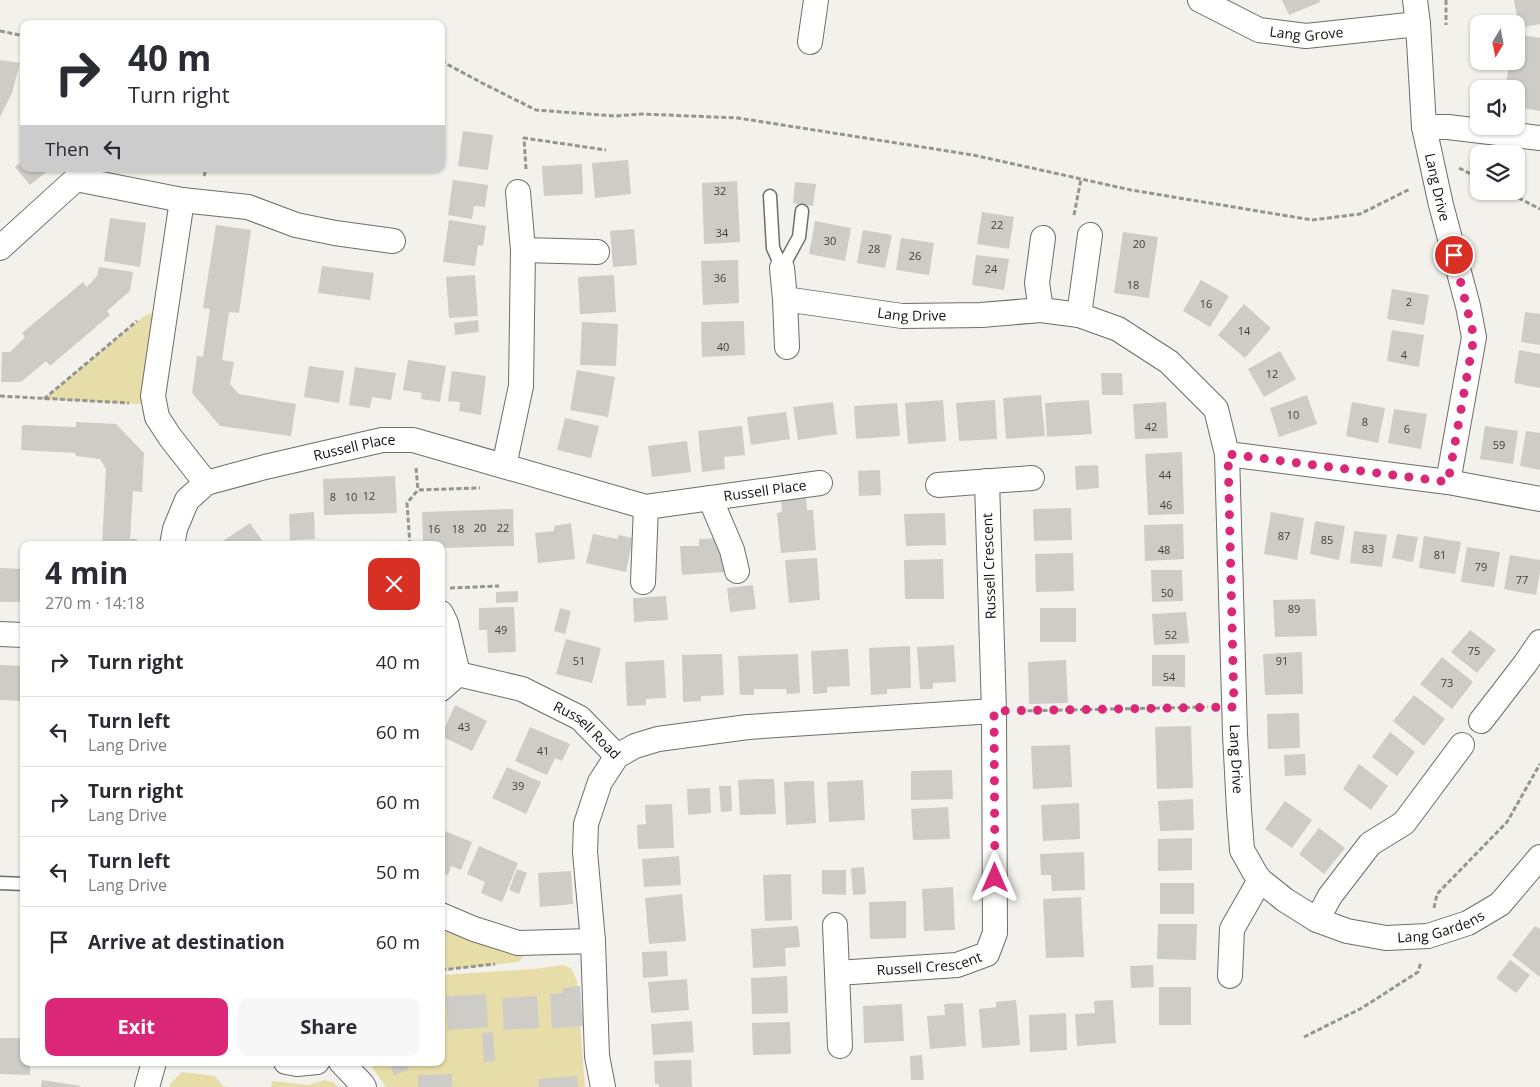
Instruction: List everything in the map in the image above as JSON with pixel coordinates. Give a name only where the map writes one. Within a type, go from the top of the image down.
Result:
[{"type":"street","points":[[810,42],[816,0]]},
{"type":"street","name":"Lang Grove","points":[[1200,0],[1259,30],[1306,36],[1418,24]]},
{"type":"street","name":"Lang Drive","points":[[1415,0],[1424,126],[1434,176],[1468,306],[1474,337],[1448,482]]},
{"type":"street","points":[[1424,126],[1540,138]]},
{"type":"street","points":[[0,248],[76,180],[182,200],[248,207],[296,225],[335,233],[393,240]]},
{"type":"street","points":[[504,466],[521,386],[523,250],[518,192]]},
{"type":"street","points":[[182,200],[153,396],[157,417],[206,483]]},
{"type":"street","points":[[1079,314],[1090,235]]},
{"type":"street","points":[[1041,310],[1037,282],[1043,238]]},
{"type":"street","points":[[523,250],[597,252]]},
{"type":"street","points":[[782,268],[787,347]]},
{"type":"street","name":"Lang Drive","points":[[785,299],[902,316],[981,315],[1041,310],[1079,314],[1118,329],[1169,362],[1216,409],[1228,454],[1234,707],[1242,850],[1260,880],[1285,900],[1317,920]]},
{"type":"street","name":"Russell Place","points":[[173,541],[175,529],[187,500],[206,483],[265,467],[382,440],[413,440],[646,507],[820,483]]},
{"type":"street","points":[[1228,454],[1448,482],[1540,499]]},
{"type":"street","points":[[938,485],[1032,478]]},
{"type":"street","name":"Russell Crescent","points":[[837,973],[958,965],[987,954],[995,933],[994,711],[986,481]]},
{"type":"street","name":"Russell Place","points":[[710,498],[732,550],[737,571]]},
{"type":"street","points":[[643,582],[646,507]]},
{"type":"street","name":"Russell Road","points":[[445,621],[450,681],[522,689],[580,718],[616,756],[600,782],[586,824],[585,852],[592,941],[597,1056],[603,1087]]},
{"type":"street","points":[[0,634],[20,635]]},
{"type":"street","points":[[1481,722],[1540,642]]},
{"type":"street","points":[[616,756],[635,746],[658,739],[748,727],[994,711]]},
{"type":"street","points":[[1317,920],[1330,896],[1370,844],[1404,823],[1462,745]]},
{"type":"street","name":"Lang Gardens","points":[[1317,920],[1347,931],[1386,938],[1428,936],[1468,923],[1500,904],[1540,856]]},
{"type":"street","points":[[1230,976],[1232,929],[1260,880]]},
{"type":"street","points":[[445,917],[474,929],[518,943],[592,941]]},
{"type":"street","points":[[835,925],[840,1046]]},
{"type":"street","points":[[147,1087],[153,1066]]},
{"type":"street","points":[[344,1066],[364,1087]]},
{"type":"lane","points":[[770,196],[773,248],[782,268]]},
{"type":"lane","points":[[782,268],[799,237],[802,211]]},
{"type":"lane","points":[[0,883],[20,884]]},
{"type":"path","points":[[0,31],[20,35]]},
{"type":"path","points":[[445,63],[536,110],[615,116],[642,114],[738,118],[974,155],[1131,190],[1312,220],[1360,214],[1434,176],[1458,167],[1470,173]]},
{"type":"path","points":[[518,192],[527,185],[524,138],[606,150]]},
{"type":"path","points":[[1522,200],[1540,209]]},
{"type":"path","points":[[44,399],[143,317],[165,307]]},
{"type":"path","points":[[0,396],[155,405]]},
{"type":"path","points":[[410,541],[407,503],[418,490],[488,488]]},
{"type":"path","points":[[445,588],[499,586]]},
{"type":"path","points":[[994,711],[1234,707]]},
{"type":"path","points":[[1304,1037],[1362,1008],[1418,972],[1428,936],[1436,894],[1507,822],[1540,764]]},
{"type":"shaded area","points":[[165,307],[155,405],[44,399],[143,317]]},
{"type":"shaded area","points":[[445,916],[533,943],[519,962],[445,970]]},
{"type":"shaded area","points":[[562,965],[571,968],[577,981],[585,1087],[386,1087],[371,1066],[445,1066],[445,975],[535,969]]},
{"type":"shaded area","points":[[182,1072],[215,1076],[223,1086],[229,1087],[170,1087],[170,1084]]},
{"type":"shaded area","points":[[324,1080],[333,1082],[338,1087],[271,1087],[272,1081],[308,1085]]},
{"type":"building","points":[[1282,0],[1319,0],[1320,2],[1289,15]]},
{"type":"building","points":[[1514,0],[1540,0],[1540,24],[1525,27],[1525,15],[1517,15]]},
{"type":"building","points":[[1525,36],[1540,38],[1540,111],[1525,108],[1525,80],[1507,80],[1508,70],[1525,70]]},
{"type":"building","points":[[0,60],[20,63],[12,93],[0,117]]},
{"type":"building","points":[[463,131],[493,135],[488,170],[458,166]]},
{"type":"building","points":[[628,160],[631,194],[595,198],[592,163]]},
{"type":"building","points":[[20,163],[20,172],[46,172],[30,185],[15,167]]},
{"type":"building","points":[[582,164],[583,194],[544,196],[542,166]]},
{"type":"building","points":[[453,180],[488,185],[485,207],[474,206],[472,219],[448,215]]},
{"type":"building","points":[[737,181],[740,242],[704,244],[702,183]]},
{"type":"building","points":[[795,182],[816,184],[813,206],[793,203]]},
{"type":"building","points":[[982,212],[1014,217],[1009,249],[977,244]]},
{"type":"building","points":[[110,218],[146,223],[140,267],[104,261]]},
{"type":"building","points":[[449,220],[486,226],[483,246],[478,245],[475,266],[443,262]]},
{"type":"building","points":[[815,221],[851,228],[845,261],[809,254]]},
{"type":"building","points":[[216,225],[251,230],[239,313],[229,312],[222,360],[234,362],[230,384],[239,394],[296,404],[291,436],[220,426],[192,393],[197,356],[203,357],[210,309],[203,308]]},
{"type":"building","points":[[634,229],[637,265],[613,267],[610,231]]},
{"type":"building","points":[[863,230],[892,235],[885,268],[857,263]]},
{"type":"building","points":[[1123,232],[1158,237],[1149,298],[1114,293]]},
{"type":"building","points":[[901,238],[934,243],[929,275],[896,270]]},
{"type":"building","points":[[976,255],[1009,259],[1004,290],[972,285]]},
{"type":"building","points":[[738,260],[739,303],[703,305],[701,261]]},
{"type":"building","points":[[322,266],[374,273],[370,300],[318,293]]},
{"type":"building","points":[[99,267],[133,272],[130,291],[107,311],[110,315],[50,366],[46,361],[21,382],[1,382],[2,352],[10,352],[25,337],[22,333],[83,282],[87,287],[97,276]]},
{"type":"building","points":[[475,275],[478,316],[449,318],[446,277]]},
{"type":"building","points":[[614,275],[616,312],[580,314],[578,277]]},
{"type":"building","points":[[1201,280],[1229,296],[1210,327],[1183,311]]},
{"type":"building","points":[[1392,289],[1429,295],[1424,325],[1387,319]]},
{"type":"building","points":[[1244,304],[1271,328],[1245,358],[1218,335]]},
{"type":"building","points":[[1525,312],[1540,314],[1540,345],[1521,342]]},
{"type":"building","points":[[478,320],[479,332],[455,335],[454,323]]},
{"type":"building","points":[[744,321],[745,355],[702,357],[701,322]]},
{"type":"building","points":[[582,322],[618,324],[616,366],[580,365]]},
{"type":"building","points":[[1392,330],[1424,335],[1419,367],[1387,361]]},
{"type":"building","points":[[1519,350],[1540,354],[1540,388],[1514,383]]},
{"type":"building","points":[[1280,351],[1296,379],[1264,397],[1248,369]]},
{"type":"building","points":[[408,360],[446,366],[440,402],[421,399],[422,393],[403,390]]},
{"type":"building","points":[[309,366],[344,371],[339,403],[304,397]]},
{"type":"building","points":[[355,367],[396,373],[391,400],[372,397],[370,408],[349,405]]},
{"type":"building","points":[[577,370],[615,377],[608,417],[570,410]]},
{"type":"building","points":[[452,371],[486,376],[481,415],[459,411],[460,402],[448,401]]},
{"type":"building","points":[[1101,373],[1122,373],[1123,395],[1102,395]]},
{"type":"building","points":[[1041,395],[1045,436],[1006,439],[1003,398]]},
{"type":"building","points":[[1307,395],[1317,424],[1279,437],[1270,408]]},
{"type":"building","points":[[943,400],[946,441],[908,444],[905,403]]},
{"type":"building","points":[[995,400],[997,439],[959,441],[956,403]]},
{"type":"building","points":[[1089,400],[1092,434],[1047,437],[1045,403]]},
{"type":"building","points":[[833,402],[837,434],[798,440],[793,407]]},
{"type":"building","points":[[1166,402],[1168,438],[1135,439],[1133,404]]},
{"type":"building","points":[[1352,402],[1385,408],[1378,443],[1346,436]]},
{"type":"building","points":[[897,403],[900,436],[856,439],[854,406]]},
{"type":"building","points":[[1394,409],[1427,414],[1421,449],[1388,443]]},
{"type":"building","points":[[786,412],[790,439],[751,445],[747,417]]},
{"type":"building","points":[[565,418],[599,426],[591,458],[557,450]]},
{"type":"building","points":[[76,422],[116,424],[144,453],[142,492],[133,491],[130,539],[137,539],[137,541],[102,541],[106,469],[100,459],[76,456],[75,453],[21,450],[22,425],[76,427]]},
{"type":"building","points":[[742,426],[745,455],[724,457],[725,469],[702,472],[698,431]]},
{"type":"building","points":[[1485,426],[1518,431],[1513,464],[1480,459]]},
{"type":"building","points":[[1526,431],[1540,433],[1540,470],[1520,466]]},
{"type":"building","points":[[687,441],[691,472],[652,477],[648,446]]},
{"type":"building","points":[[1182,452],[1184,514],[1148,515],[1145,454]]},
{"type":"building","points":[[1098,465],[1099,488],[1076,490],[1075,466]]},
{"type":"building","points":[[880,470],[881,495],[859,496],[858,471]]},
{"type":"building","points":[[395,476],[397,513],[324,515],[323,479]]},
{"type":"building","points":[[806,498],[807,510],[813,510],[816,550],[781,553],[777,513],[782,512],[781,500]]},
{"type":"building","points":[[1071,508],[1072,540],[1034,541],[1033,509]]},
{"type":"building","points":[[513,509],[514,546],[445,548],[445,541],[423,541],[422,512]]},
{"type":"building","points":[[314,512],[315,539],[290,540],[289,514]]},
{"type":"building","points":[[1271,512],[1304,518],[1297,560],[1264,554]]},
{"type":"building","points":[[945,513],[946,545],[906,546],[904,514]]},
{"type":"building","points":[[1315,521],[1345,526],[1339,560],[1310,554]]},
{"type":"building","points":[[250,523],[262,541],[223,541]]},
{"type":"building","points":[[571,523],[575,559],[538,563],[535,533],[554,531],[554,526]]},
{"type":"building","points":[[1183,524],[1184,559],[1145,561],[1144,525]]},
{"type":"building","points":[[1354,531],[1387,535],[1382,567],[1350,563]]},
{"type":"building","points":[[593,534],[618,539],[618,535],[633,538],[626,572],[586,563]]},
{"type":"building","points":[[1397,534],[1418,537],[1413,562],[1392,558]]},
{"type":"building","points":[[1424,536],[1461,542],[1455,574],[1419,568]]},
{"type":"building","points":[[722,538],[725,572],[682,575],[680,546],[699,546],[699,539]]},
{"type":"building","points":[[1467,547],[1500,552],[1494,587],[1461,582]]},
{"type":"building","points":[[1073,553],[1074,591],[1036,592],[1035,554]]},
{"type":"building","points":[[1510,555],[1540,560],[1536,595],[1504,589]]},
{"type":"building","points":[[817,558],[820,600],[789,603],[785,560]]},
{"type":"building","points":[[943,559],[944,599],[905,599],[904,560]]},
{"type":"building","points":[[0,568],[20,569],[20,602],[0,602]]},
{"type":"building","points":[[1151,570],[1182,570],[1183,601],[1152,602]]},
{"type":"building","points":[[753,585],[756,609],[730,612],[727,588]]},
{"type":"building","points":[[518,591],[518,602],[496,603],[496,592]]},
{"type":"building","points":[[666,596],[668,620],[634,622],[633,598]]},
{"type":"building","points":[[1315,599],[1317,636],[1275,637],[1273,600]]},
{"type":"building","points":[[514,607],[516,652],[488,653],[487,630],[479,630],[479,608]]},
{"type":"building","points":[[560,608],[571,611],[565,634],[554,631]]},
{"type":"building","points":[[1040,608],[1076,608],[1076,642],[1040,642]]},
{"type":"building","points":[[1186,612],[1189,643],[1154,645],[1152,614]]},
{"type":"building","points":[[1470,630],[1496,650],[1477,673],[1451,652]]},
{"type":"building","points":[[566,639],[601,648],[592,683],[556,674]]},
{"type":"building","points":[[954,645],[956,682],[933,683],[933,689],[920,689],[917,647]]},
{"type":"building","points":[[910,646],[911,688],[887,689],[887,694],[871,695],[869,648]]},
{"type":"building","points":[[848,649],[850,686],[827,687],[827,693],[813,694],[811,651]]},
{"type":"building","points":[[1302,652],[1303,694],[1265,695],[1263,654]]},
{"type":"building","points":[[722,654],[724,695],[701,696],[701,701],[683,702],[682,655]]},
{"type":"building","points":[[798,654],[800,693],[787,694],[786,689],[754,689],[754,695],[740,695],[738,656]]},
{"type":"building","points":[[1152,655],[1185,655],[1185,687],[1152,686]]},
{"type":"building","points":[[1442,657],[1473,682],[1452,709],[1420,684]]},
{"type":"building","points":[[664,660],[666,698],[646,699],[646,705],[627,706],[625,662]]},
{"type":"building","points":[[1066,660],[1068,703],[1029,704],[1028,662]]},
{"type":"building","points":[[0,665],[20,666],[20,701],[0,700]]},
{"type":"building","points":[[1414,695],[1445,719],[1424,746],[1393,721]]},
{"type":"building","points":[[455,705],[487,721],[472,751],[445,738],[445,727]]},
{"type":"building","points":[[1299,713],[1300,748],[1268,749],[1267,714]]},
{"type":"building","points":[[1191,726],[1193,788],[1157,789],[1155,727]]},
{"type":"building","points":[[530,727],[570,744],[562,761],[555,758],[547,775],[515,761]]},
{"type":"building","points":[[1390,732],[1415,752],[1397,776],[1372,757]]},
{"type":"building","points":[[1070,745],[1072,787],[1033,789],[1031,746]]},
{"type":"building","points":[[1305,754],[1306,775],[1285,776],[1284,755]]},
{"type":"building","points":[[1359,764],[1388,786],[1371,810],[1343,789]]},
{"type":"building","points":[[507,767],[541,782],[526,814],[492,798]]},
{"type":"building","points":[[952,770],[953,799],[911,800],[911,771]]},
{"type":"building","points":[[774,779],[776,814],[740,815],[738,780]]},
{"type":"building","points":[[863,780],[865,820],[829,822],[827,782]]},
{"type":"building","points":[[814,781],[816,823],[786,825],[784,782]]},
{"type":"building","points":[[719,786],[731,786],[732,811],[721,812]]},
{"type":"building","points":[[710,788],[711,813],[688,815],[687,789]]},
{"type":"building","points":[[1193,799],[1194,830],[1160,831],[1158,801]]},
{"type":"building","points":[[1285,801],[1312,820],[1292,848],[1265,829]]},
{"type":"building","points":[[1079,803],[1080,839],[1043,841],[1041,805]]},
{"type":"building","points":[[672,804],[674,848],[638,849],[637,825],[646,824],[645,805]]},
{"type":"building","points":[[948,807],[950,839],[913,840],[911,809]]},
{"type":"building","points":[[1319,828],[1345,848],[1324,874],[1299,854]]},
{"type":"building","points":[[445,831],[472,842],[461,870],[451,866],[448,875],[445,874]]},
{"type":"building","points":[[1192,838],[1192,870],[1158,871],[1158,839]]},
{"type":"building","points":[[479,846],[518,863],[502,902],[481,893],[485,882],[467,874]]},
{"type":"building","points":[[1084,852],[1085,890],[1052,891],[1051,875],[1041,875],[1040,854]]},
{"type":"building","points":[[679,856],[681,885],[644,887],[642,859]]},
{"type":"building","points":[[864,867],[866,894],[853,895],[851,868]]},
{"type":"building","points":[[517,869],[527,873],[519,894],[509,890]]},
{"type":"building","points":[[822,870],[846,870],[846,895],[822,894]]},
{"type":"building","points":[[571,871],[573,904],[540,907],[538,873]]},
{"type":"building","points":[[791,874],[792,920],[765,921],[763,875]]},
{"type":"building","points":[[1160,883],[1194,883],[1194,914],[1160,914]]},
{"type":"building","points":[[953,887],[955,930],[924,931],[922,889]]},
{"type":"building","points":[[682,894],[686,941],[649,944],[645,898]]},
{"type":"building","points":[[1081,897],[1084,957],[1046,958],[1043,899]]},
{"type":"building","points":[[906,901],[906,938],[870,939],[869,902]]},
{"type":"building","points":[[1158,924],[1197,924],[1196,960],[1157,959]]},
{"type":"building","points":[[798,926],[800,947],[785,948],[786,966],[753,968],[751,929]]},
{"type":"building","points":[[1535,926],[1540,929],[1540,977],[1512,955]]},
{"type":"building","points":[[667,951],[668,976],[643,978],[642,952]]},
{"type":"building","points":[[1510,960],[1530,975],[1516,993],[1496,978]]},
{"type":"building","points":[[1153,965],[1154,987],[1131,988],[1130,966]]},
{"type":"building","points":[[787,976],[788,1013],[752,1014],[751,978]]},
{"type":"building","points":[[687,979],[689,1010],[651,1013],[648,982]]},
{"type":"building","points":[[580,986],[583,1026],[552,1028],[550,994],[563,993],[563,988]]},
{"type":"building","points":[[1159,987],[1191,987],[1191,1025],[1159,1025]]},
{"type":"building","points":[[486,994],[488,1027],[448,1030],[446,996]]},
{"type":"building","points":[[537,996],[539,1028],[504,1030],[502,998]]},
{"type":"building","points":[[1016,1000],[1020,1045],[982,1048],[979,1009],[996,1007],[996,1002]]},
{"type":"building","points":[[1113,1000],[1116,1043],[1077,1046],[1075,1014],[1095,1013],[1094,1001]]},
{"type":"building","points":[[963,1003],[966,1046],[930,1049],[927,1016],[945,1015],[944,1004]]},
{"type":"building","points":[[902,1004],[904,1041],[864,1043],[863,1006]]},
{"type":"building","points":[[1066,1013],[1067,1050],[1030,1052],[1029,1015]]},
{"type":"building","points":[[692,1021],[694,1052],[653,1055],[651,1024]]},
{"type":"building","points":[[790,1022],[791,1054],[753,1055],[752,1023]]},
{"type":"building","points":[[493,1032],[495,1061],[484,1062],[482,1033]]},
{"type":"building","points":[[0,1038],[20,1038],[20,1066],[30,1066],[30,1075],[0,1074]]},
{"type":"building","points":[[922,1055],[924,1080],[911,1080],[910,1056]]},
{"type":"building","points":[[691,1060],[692,1087],[659,1087],[659,1084],[655,1084],[654,1061]]},
{"type":"building","points":[[391,1066],[408,1066],[409,1070],[394,1075]]},
{"type":"building","points":[[452,1074],[452,1087],[418,1087],[418,1075]]},
{"type":"building","points":[[577,1076],[578,1087],[539,1087],[539,1079]]},
{"type":"building","points":[[42,1080],[81,1086],[41,1087]]},
{"type":"route","points":[[995,878],[994,711],[1234,707],[1228,454],[1448,482],[1474,337],[1468,306],[1454,255]]}]
